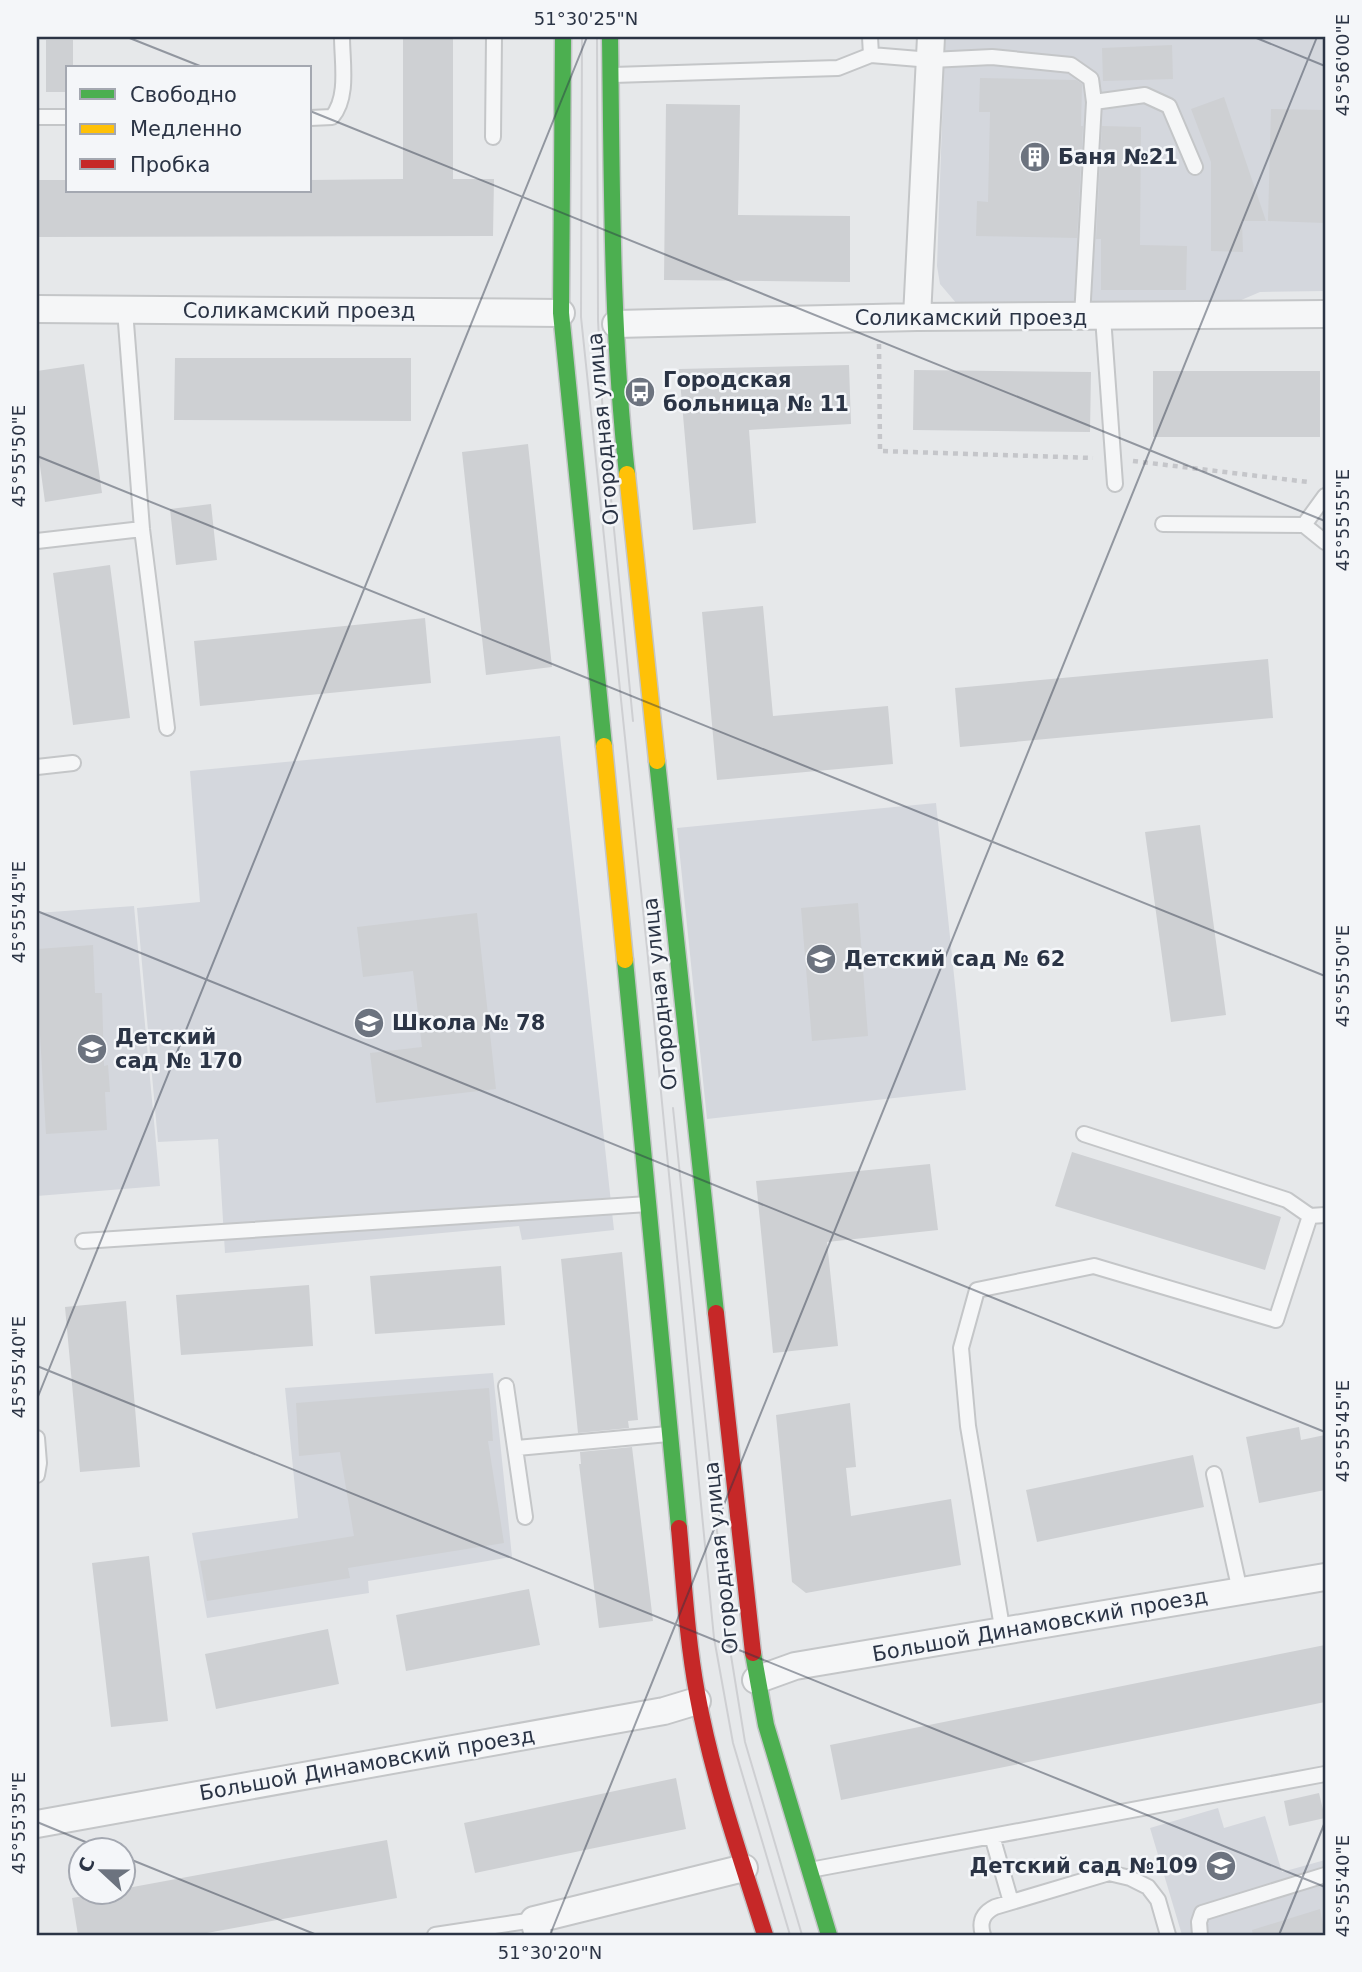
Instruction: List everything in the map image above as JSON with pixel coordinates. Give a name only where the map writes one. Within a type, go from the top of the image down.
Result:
[{"type":"street","name":"Огородная улица","points":[[563,37],[561,313],[697,1701],[765,1935]]},
{"type":"street","name":"Огородная улица","points":[[610,37],[620,412],[748,1622],[756,1680],[766,1725],[829,1935]]},
{"type":"street","points":[[917,317],[931,48]]},
{"type":"street","name":"Соликамский проезд","points":[[37,310],[561,313]]},
{"type":"street","name":"Соликамский проезд","points":[[616,324],[917,317],[1325,314]]},
{"type":"street","name":"Большой Динамовский проезд","points":[[756,1680],[795,1666],[1325,1577]]},
{"type":"street","name":"Большой Динамовский проезд","points":[[37,1824],[664,1711],[697,1701]]},
{"type":"street","points":[[536,1928],[744,1868]]},
{"type":"lane","points":[[312,118],[332,117],[340,108],[342,37]]},
{"type":"lane","points":[[494,37],[494,137]]},
{"type":"lane","points":[[870,37],[871,55]]},
{"type":"lane","points":[[611,75],[838,68],[871,55],[931,48],[1071,65],[1091,79],[1094,102],[1093,317],[1115,484]]},
{"type":"lane","points":[[1094,102],[1145,95],[1169,106],[1195,167]]},
{"type":"lane","points":[[37,117],[66,117]]},
{"type":"lane","points":[[125,310],[142,529],[167,728]]},
{"type":"lane","points":[[1304,525],[1325,496]]},
{"type":"lane","points":[[1163,524],[1304,525],[1325,542]]},
{"type":"lane","points":[[37,541],[142,529]]},
{"type":"lane","points":[[37,767],[73,763]]},
{"type":"lane","points":[[1003,1633],[968,1426],[961,1348],[977,1290],[1094,1266],[1276,1320],[1318,1216],[1287,1200],[1084,1134]]},
{"type":"lane","points":[[83,1241],[650,1203]]},
{"type":"lane","points":[[506,1386],[525,1517]]},
{"type":"lane","points":[[517,1448],[669,1433]]},
{"type":"lane","points":[[37,1438],[37,1475]]},
{"type":"lane","points":[[1214,1474],[1240,1591]]},
{"type":"lane","points":[[810,1870],[1325,1774]]},
{"type":"lane","points":[[992,1836],[1011,1902]]},
{"type":"lane","points":[[983,1935],[982,1921],[986,1912],[1110,1873],[1130,1878],[1148,1887],[1158,1900],[1168,1935]]},
{"type":"lane","points":[[1200,1935],[1199,1922],[1202,1913],[1325,1875]]},
{"type":"lane","points":[[435,1935],[536,1928]]},
{"type":"path","points":[[879,318],[880,451],[1113,459],[1312,483]]},
{"type":"shaded area","points":[[945,37],[1325,37],[1325,291],[1260,292],[1232,304],[957,304],[940,284],[937,266]]},
{"type":"shaded area","name":"Школа № 78","points":[[560,736],[614,1230],[522,1240],[519,1226],[225,1253],[218,1139],[158,1142],[137,908],[200,902],[190,771]]},
{"type":"shaded area","name":"Детский сад № 62","points":[[936,803],[966,1090],[707,1119],[677,828]]},
{"type":"shaded area","name":"Детский сад № 170","points":[[134,906],[160,1186],[37,1196],[37,913]]},
{"type":"shaded area","points":[[493,1373],[512,1557],[368,1581],[369,1593],[207,1618],[192,1533],[298,1518],[285,1388]]},
{"type":"shaded area","name":"Детский сад №109","points":[[1218,1808],[1224,1828],[1265,1816],[1282,1872],[1325,1860],[1325,1935],[1182,1935],[1150,1828]]},
{"type":"building","points":[[403,37],[453,37],[453,179],[494,179],[493,236],[37,237],[37,180],[66,180],[66,192],[312,192],[312,180],[403,179]]},
{"type":"building","points":[[46,40],[73,40],[73,66],[66,66],[66,92],[46,92]]},
{"type":"building","points":[[1172,45],[1173,79],[1103,81],[1102,48]]},
{"type":"building","name":"Баня №21","points":[[980,78],[1076,80],[1082,84],[1083,126],[1077,238],[976,236],[977,201],[988,202],[990,112],[979,112]]},
{"type":"building","points":[[1224,97],[1266,221],[1242,221],[1243,252],[1211,251],[1211,162],[1191,109]]},
{"type":"building","points":[[666,104],[740,105],[738,215],[850,216],[850,282],[664,280]]},
{"type":"building","points":[[1271,109],[1325,110],[1325,223],[1268,221]]},
{"type":"building","points":[[1102,126],[1141,127],[1140,245],[1187,246],[1186,290],[1101,290],[1101,239],[1096,239]]},
{"type":"building","points":[[175,358],[411,358],[411,421],[174,420]]},
{"type":"building","points":[[84,364],[102,493],[45,502],[37,444],[37,371]]},
{"type":"building","points":[[849,365],[851,424],[749,430],[756,523],[693,530],[679,369]]},
{"type":"building","points":[[914,370],[1091,372],[1090,432],[913,430]]},
{"type":"building","points":[[1153,371],[1320,371],[1320,437],[1153,437]]},
{"type":"building","points":[[528,444],[552,667],[486,675],[462,452]]},
{"type":"building","points":[[211,504],[217,560],[176,565],[170,509]]},
{"type":"building","points":[[110,565],[130,718],[73,725],[53,573]]},
{"type":"building","points":[[763,606],[773,716],[888,706],[893,764],[717,780],[702,612]]},
{"type":"building","points":[[425,618],[431,683],[200,706],[194,641]]},
{"type":"building","points":[[1268,659],[1273,718],[960,747],[955,688]]},
{"type":"building","points":[[1200,825],[1226,1015],[1171,1022],[1145,832]]},
{"type":"building","points":[[858,903],[868,1036],[812,1041],[801,908]]},
{"type":"building","points":[[477,913],[496,1089],[376,1103],[370,1053],[422,1047],[413,971],[363,977],[357,927]]},
{"type":"building","points":[[93,945],[95,993],[102,993],[104,1066],[108,1065],[110,1092],[105,1092],[107,1130],[46,1134],[37,949]]},
{"type":"building","points":[[1072,1152],[1281,1217],[1265,1270],[1055,1206]]},
{"type":"building","points":[[930,1164],[938,1230],[827,1242],[838,1346],[773,1353],[756,1181]]},
{"type":"building","points":[[622,1252],[638,1420],[628,1421],[629,1428],[578,1433],[561,1259]]},
{"type":"building","points":[[501,1266],[505,1325],[375,1334],[370,1276]]},
{"type":"building","points":[[309,1285],[313,1346],[181,1355],[176,1295]]},
{"type":"building","points":[[126,1301],[140,1467],[80,1472],[65,1307]]},
{"type":"building","points":[[489,1388],[493,1441],[488,1441],[504,1543],[348,1568],[350,1578],[207,1601],[200,1561],[354,1536],[340,1452],[299,1456],[296,1403]]},
{"type":"building","points":[[850,1403],[856,1467],[846,1468],[851,1516],[951,1499],[961,1565],[806,1593],[792,1582],[776,1415]]},
{"type":"building","points":[[1299,1427],[1301,1440],[1325,1435],[1325,1490],[1259,1503],[1246,1437]]},
{"type":"building","points":[[632,1447],[653,1621],[599,1628],[579,1464],[580,1452]]},
{"type":"building","points":[[1193,1455],[1204,1507],[1037,1542],[1026,1490]]},
{"type":"building","points":[[149,1556],[168,1721],[111,1727],[92,1563]]},
{"type":"building","points":[[529,1589],[540,1645],[406,1671],[396,1615]]},
{"type":"building","points":[[328,1629],[339,1684],[216,1709],[205,1654]]},
{"type":"building","points":[[1325,1645],[1325,1702],[841,1800],[830,1745]]},
{"type":"building","points":[[676,1778],[686,1829],[475,1873],[464,1823]]},
{"type":"building","points":[[1319,1793],[1325,1818],[1289,1826],[1284,1801]]},
{"type":"building","points":[[387,1840],[397,1898],[196,1935],[78,1935],[73,1906],[136,1906],[136,1886]]},
{"type":"building","points":[[1320,1909],[1325,1935],[1253,1935],[1252,1930]]},
{"type":"tram line","points":[[582,37],[581,317],[647,948],[714,1638],[733,1743],[790,1935]]},
{"type":"tram line","points":[[597,37],[598,320],[603,418],[633,721]]},
{"type":"tram line","points":[[673,1108],[728,1637],[745,1742],[802,1935]]},
{"type":"traffic: fast","points":[[563,37],[561,313],[604,746]]},
{"type":"traffic: fast","points":[[610,37],[615,311],[627,474]]},
{"type":"traffic: fast","points":[[657,761],[716,1313]]},
{"type":"traffic: fast","points":[[625,960],[679,1528]]},
{"type":"traffic: fast","points":[[753,1653],[766,1725],[829,1935]]},
{"type":"traffic: slow","points":[[627,474],[657,761]]},
{"type":"traffic: slow","points":[[604,746],[625,960]]},
{"type":"traffic: jam","points":[[716,1313],[753,1653]]},
{"type":"traffic: jam","points":[[679,1528],[691,1652],[703,1724],[727,1815],[765,1935]]},
{"type":"place","name":"Баня №21","points":[[1035,157]]},
{"type":"place","name":"Городская больница № 11","points":[[640,392]]},
{"type":"place","name":"Детский сад № 62","points":[[821,959]]},
{"type":"place","name":"Школа № 78","points":[[369,1023]]},
{"type":"place","name":"Детский сад № 170","points":[[92,1049]]},
{"type":"place","name":"Детский сад №109","points":[[1221,1866]]}]
